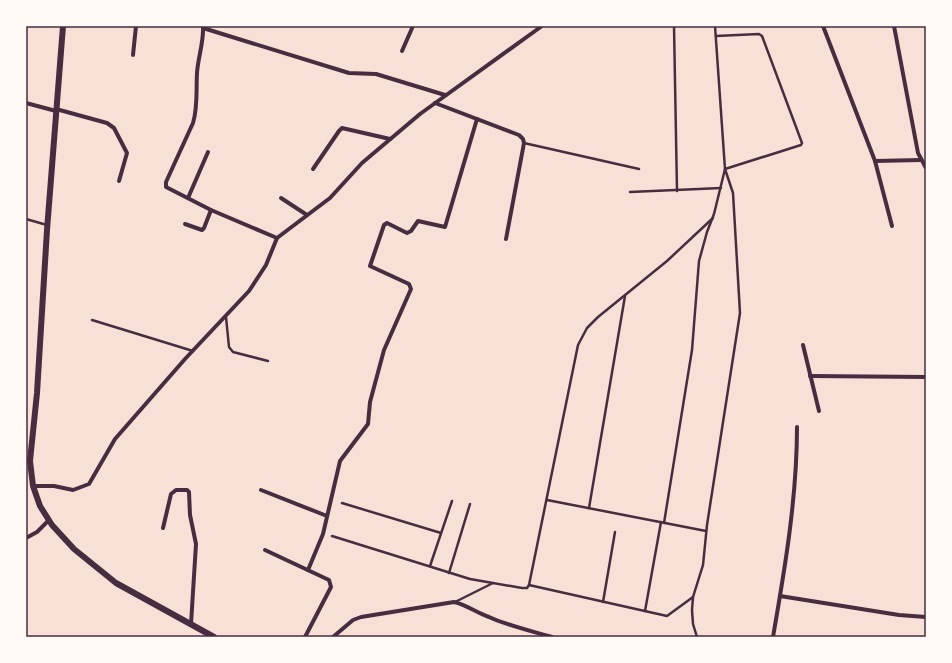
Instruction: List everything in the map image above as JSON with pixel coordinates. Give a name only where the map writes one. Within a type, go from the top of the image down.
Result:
[{"type":"street","points":[[63,26],[47,226],[37,393],[30,461],[33,486],[40,506],[49,520],[74,549],[116,583],[214,637]]},
{"type":"street","points":[[133,55],[136,26]]},
{"type":"street","points":[[402,52],[413,26]]},
{"type":"street","points":[[33,486],[54,486],[73,490],[89,484],[115,439],[193,351],[249,291],[266,265],[277,238],[330,198],[362,163],[445,95],[542,26]]},
{"type":"street","points":[[823,26],[875,161],[892,226]]},
{"type":"street","points":[[894,26],[918,153],[926,168]]},
{"type":"street","points":[[277,238],[211,210],[169,190],[166,187],[166,182],[196,114],[197,74],[203,42],[203,27],[349,73],[376,74],[445,95]]},
{"type":"street","points":[[26,103],[108,123],[114,128],[127,153],[119,180]]},
{"type":"street","points":[[435,103],[519,135],[523,139],[524,143],[506,239]]},
{"type":"street","points":[[308,570],[323,534],[340,461],[368,424],[370,402],[384,350],[411,289],[409,284],[370,266],[384,225],[387,223],[407,233],[411,231],[418,220],[445,227],[477,119]]},
{"type":"street","points":[[313,169],[338,131],[342,128],[390,140]]},
{"type":"street","points":[[188,198],[208,152]]},
{"type":"street","points":[[875,161],[921,160]]},
{"type":"street","points":[[281,198],[307,215]]},
{"type":"street","points":[[185,224],[202,230],[211,210]]},
{"type":"street","points":[[803,345],[818,412]]},
{"type":"street","points":[[810,376],[926,377]]},
{"type":"street","points":[[773,637],[786,562],[797,457],[798,427]]},
{"type":"street","points":[[163,528],[171,494],[176,490],[187,490],[189,492],[190,515],[196,553],[191,624]]},
{"type":"street","points":[[261,490],[327,516]]},
{"type":"street","points":[[26,538],[37,532],[49,520]]},
{"type":"street","points":[[265,550],[329,580],[331,587],[305,637]]},
{"type":"street","points":[[780,596],[899,615],[926,617]]},
{"type":"street","points":[[333,637],[353,620],[361,617],[454,602],[502,623],[552,637]]},
{"type":"lane","points":[[674,26],[677,191]]},
{"type":"lane","points":[[697,637],[693,617],[693,597],[703,565],[706,531],[740,313],[733,193],[726,169],[715,26]]},
{"type":"lane","points":[[716,36],[760,34],[802,142],[801,145],[726,169]]},
{"type":"lane","points":[[524,143],[639,169]]},
{"type":"lane","points":[[645,611],[663,523],[692,350],[699,261],[707,232],[713,218],[726,169]]},
{"type":"lane","points":[[630,192],[720,188]]},
{"type":"lane","points":[[332,536],[470,579],[527,588],[529,585],[547,500],[578,345],[587,328],[598,317],[667,261],[713,218]]},
{"type":"lane","points":[[26,219],[47,226]]},
{"type":"lane","points":[[589,508],[625,295]]},
{"type":"lane","points":[[226,315],[230,350],[268,361]]},
{"type":"lane","points":[[92,320],[193,351]]},
{"type":"lane","points":[[547,500],[706,531]]},
{"type":"lane","points":[[430,566],[452,501]]},
{"type":"lane","points":[[342,503],[441,533]]},
{"type":"lane","points":[[449,572],[470,504]]},
{"type":"lane","points":[[603,602],[615,532]]},
{"type":"lane","points":[[454,602],[494,583]]},
{"type":"lane","points":[[529,585],[667,616],[693,597]]}]
